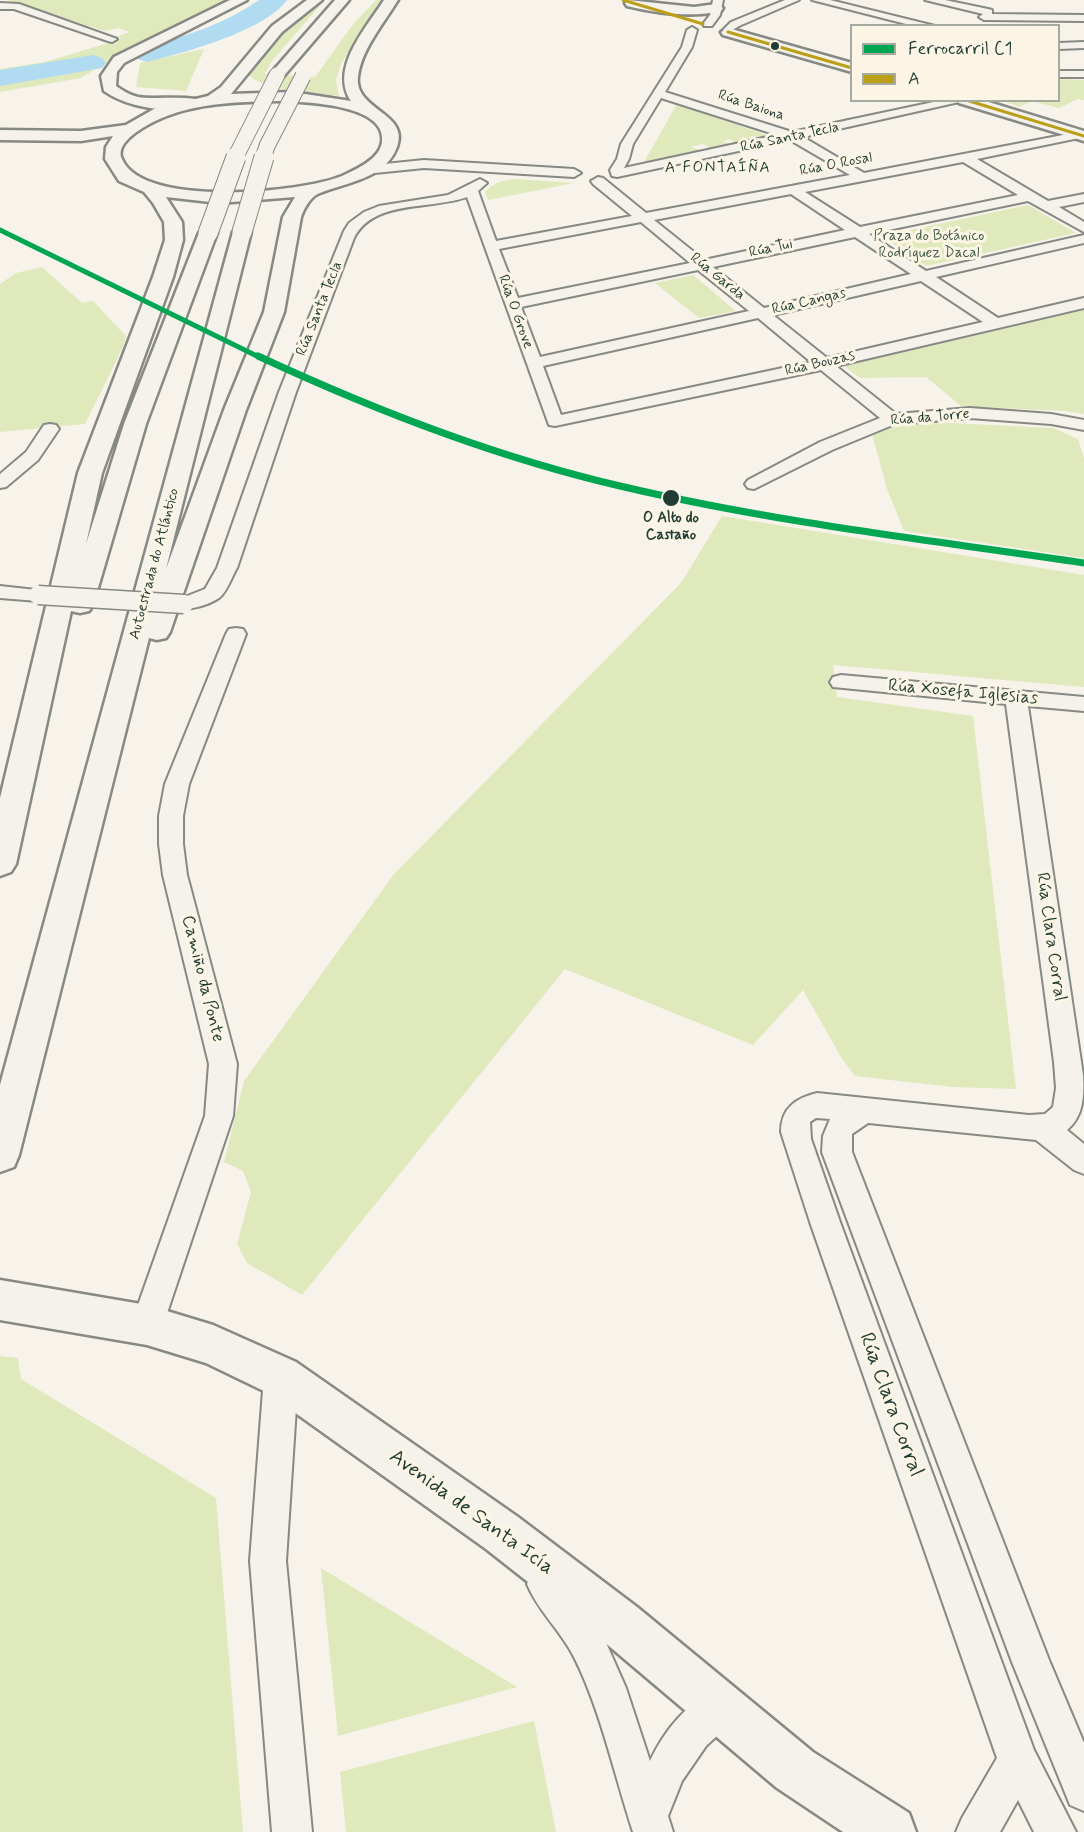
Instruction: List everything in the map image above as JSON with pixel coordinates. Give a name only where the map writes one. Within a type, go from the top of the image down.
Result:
[{"type":"main road","points":[[131,100],[155,103],[257,97],[328,100],[380,117],[390,127],[392,138],[389,149],[365,170],[344,181],[271,196],[230,197],[174,194],[149,189],[131,180],[119,170],[113,159],[113,148],[119,138],[135,125],[143,113],[138,105],[109,88],[107,80],[111,69],[119,60],[240,0]]},
{"type":"main road","points":[[0,135],[81,136],[135,125],[205,101],[226,90],[277,30],[315,0]]},
{"type":"main road","points":[[0,865],[135,424],[240,146],[277,75],[342,0]]},
{"type":"main road","points":[[367,111],[351,88],[350,77],[353,64],[391,0]]},
{"type":"main road","points":[[628,1],[713,23]]},
{"type":"main road","points":[[628,1],[681,12],[850,67]]},
{"type":"main road","name":"Autoestrada do Atlántico","points":[[0,1155],[242,232],[267,146],[303,76],[313,62]]},
{"type":"main road","points":[[970,102],[1082,135]]},
{"type":"main road","points":[[0,148],[89,152],[113,159]]},
{"type":"main road","points":[[0,865],[90,473],[163,277],[174,240],[173,222],[160,201],[149,189]]},
{"type":"main road","points":[[92,802],[151,650],[235,410],[274,312],[292,217],[297,205],[313,189]]},
{"type":"main road","name":"Avenida de Santa Icía","points":[[1,1300],[147,1324],[213,1346],[281,1377],[502,1533],[620,1624],[795,1770],[890,1832]]},
{"type":"street","points":[[0,4],[5,0]]},
{"type":"street","points":[[627,144],[607,159],[616,172],[627,144],[687,47],[713,23],[735,24],[794,0]]},
{"type":"street","points":[[817,0],[921,24]]},
{"type":"street","points":[[930,0],[983,18],[1084,18]]},
{"type":"street","points":[[983,18],[998,0]]},
{"type":"street","points":[[0,4],[15,6],[112,39]]},
{"type":"street","points":[[1060,46],[1084,45]]},
{"type":"street","points":[[1060,74],[1084,74]]},
{"type":"street","name":"Rúa Baiona","points":[[658,93],[794,137],[862,177]]},
{"type":"street","name":"Rúa Santa Tecla","points":[[424,164],[522,170],[579,169],[579,178],[598,180],[611,178],[616,172],[794,137],[954,102]]},
{"type":"street","name":"Rúa O Rosal","points":[[491,246],[1082,135]]},
{"type":"street","points":[[389,149],[398,157],[424,164]]},
{"type":"street","points":[[965,158],[1084,228]]},
{"type":"street","points":[[365,170],[424,164]]},
{"type":"street","name":"Rúa Santa Tecla","points":[[460,166],[475,187]]},
{"type":"street","name":"Rúa Santa Tecla","points":[[0,592],[184,604],[213,593],[227,568],[301,353],[352,228],[371,212],[399,204],[429,202],[522,170]]},
{"type":"street","name":"Rúa Garda","points":[[598,180],[892,419]]},
{"type":"street","name":"Rúa O Grove","points":[[475,187],[491,246],[555,421]]},
{"type":"street","points":[[794,190],[996,324]]},
{"type":"street","name":"Rúa Tui","points":[[513,304],[700,263],[1030,196]]},
{"type":"street","points":[[1046,206],[1084,198]]},
{"type":"street","name":"Rúa Cangas","points":[[534,363],[762,314],[1084,239]]},
{"type":"street","name":"Rúa Bouzas","points":[[555,421],[824,364],[1084,303]]},
{"type":"street","name":"Rúa da Torre","points":[[754,484],[826,446],[892,419],[970,414],[1051,419],[1084,425]]},
{"type":"street","points":[[0,483],[14,474],[32,456],[48,433]]},
{"type":"street","name":"Camiño da Ponte","points":[[147,1324],[219,1116],[223,1064],[176,875],[171,844],[171,816],[177,784],[236,634]]},
{"type":"street","name":"Rúa Xosefa Iglesias","points":[[841,682],[1084,704]]},
{"type":"street","name":"Rúa Clara Corral","points":[[1016,698],[1071,1089],[1071,1103],[1064,1115],[1055,1123],[1042,1128],[817,1105],[804,1108],[796,1116],[796,1139],[1018,1760],[1056,1832]]},
{"type":"street","points":[[864,1111],[845,1121],[838,1129],[837,1152],[1027,1651],[1084,1791]]},
{"type":"street","points":[[1042,1128],[1084,1161]]},
{"type":"street","points":[[281,1377],[268,1561],[292,1832]]},
{"type":"street","points":[[502,1533],[557,1599],[587,1642],[607,1688],[651,1823]]},
{"type":"street","points":[[651,1823],[667,1766],[679,1745],[694,1727],[718,1708]]},
{"type":"street","points":[[976,1832],[1018,1760]]},
{"type":"green space","points":[[11,0],[229,0],[126,50],[81,78],[0,92],[0,69],[45,62],[118,40],[121,38],[118,36],[130,32],[118,28],[105,31],[5,2]]},
{"type":"green space","points":[[325,0],[272,61],[264,74],[315,77],[354,23],[376,0],[381,0],[341,64],[336,80],[339,96],[278,88],[256,80],[248,74],[283,33]]},
{"type":"green space","points":[[204,49],[186,91],[136,87],[140,63]]},
{"type":"green space","points":[[1060,79],[1084,80],[1084,100],[1078,99],[1059,108],[1036,102],[1060,102]]},
{"type":"green space","points":[[1006,102],[1030,102],[1019,107]]},
{"type":"green space","points":[[677,104],[769,136],[736,143],[730,139],[722,141],[731,144],[710,148],[703,144],[690,147],[700,150],[644,162]]},
{"type":"green space","points":[[514,179],[574,183],[488,200],[485,192],[491,186]]},
{"type":"green space","name":"Praza do Botánico Rodríguez Dacal","points":[[1028,205],[1076,233],[926,266],[882,236]]},
{"type":"green space","points":[[42,267],[82,303],[93,301],[126,336],[123,347],[85,424],[0,432],[0,284],[16,273]]},
{"type":"green space","points":[[693,275],[736,311],[699,318],[655,283]]},
{"type":"green space","points":[[1084,310],[1084,414],[961,406],[926,377],[860,378],[844,366]]},
{"type":"green space","points":[[931,422],[1053,428],[1078,439],[1084,458],[1084,558],[904,531],[887,489],[872,434],[889,428]]},
{"type":"green space","points":[[722,516],[1084,575],[1084,687],[833,665],[837,697],[973,716],[1016,1089],[953,1087],[855,1076],[841,1057],[803,990],[753,1045],[565,969],[302,1295],[247,1263],[237,1244],[251,1192],[243,1171],[224,1162],[244,1081],[394,874],[681,583]]},
{"type":"green space","points":[[0,1356],[18,1358],[21,1379],[216,1498],[243,1832],[0,1832]]},
{"type":"green space","points":[[321,1568],[517,1687],[338,1736]]},
{"type":"green space","points":[[534,1721],[556,1832],[346,1832],[340,1772]]},
{"type":"waterway","points":[[147,54],[214,33],[245,19],[275,0]]},
{"type":"waterway","points":[[0,78],[93,63]]},
{"type":"rail line","name":"C1","points":[[0,230],[271,362],[340,393],[481,447],[618,486],[750,513],[1084,563]]},
{"type":"transit line","name":"A","points":[[623,0],[703,24]]},
{"type":"transit line","name":"A","points":[[728,32],[850,67]]},
{"type":"transit line","name":"A","points":[[973,102],[1084,136]]},
{"type":"place","name":"O Alto do Castaño","points":[[671,498]]},
{"type":"district","name":"A FONTAÍÑA","points":[[718,169]]}]
